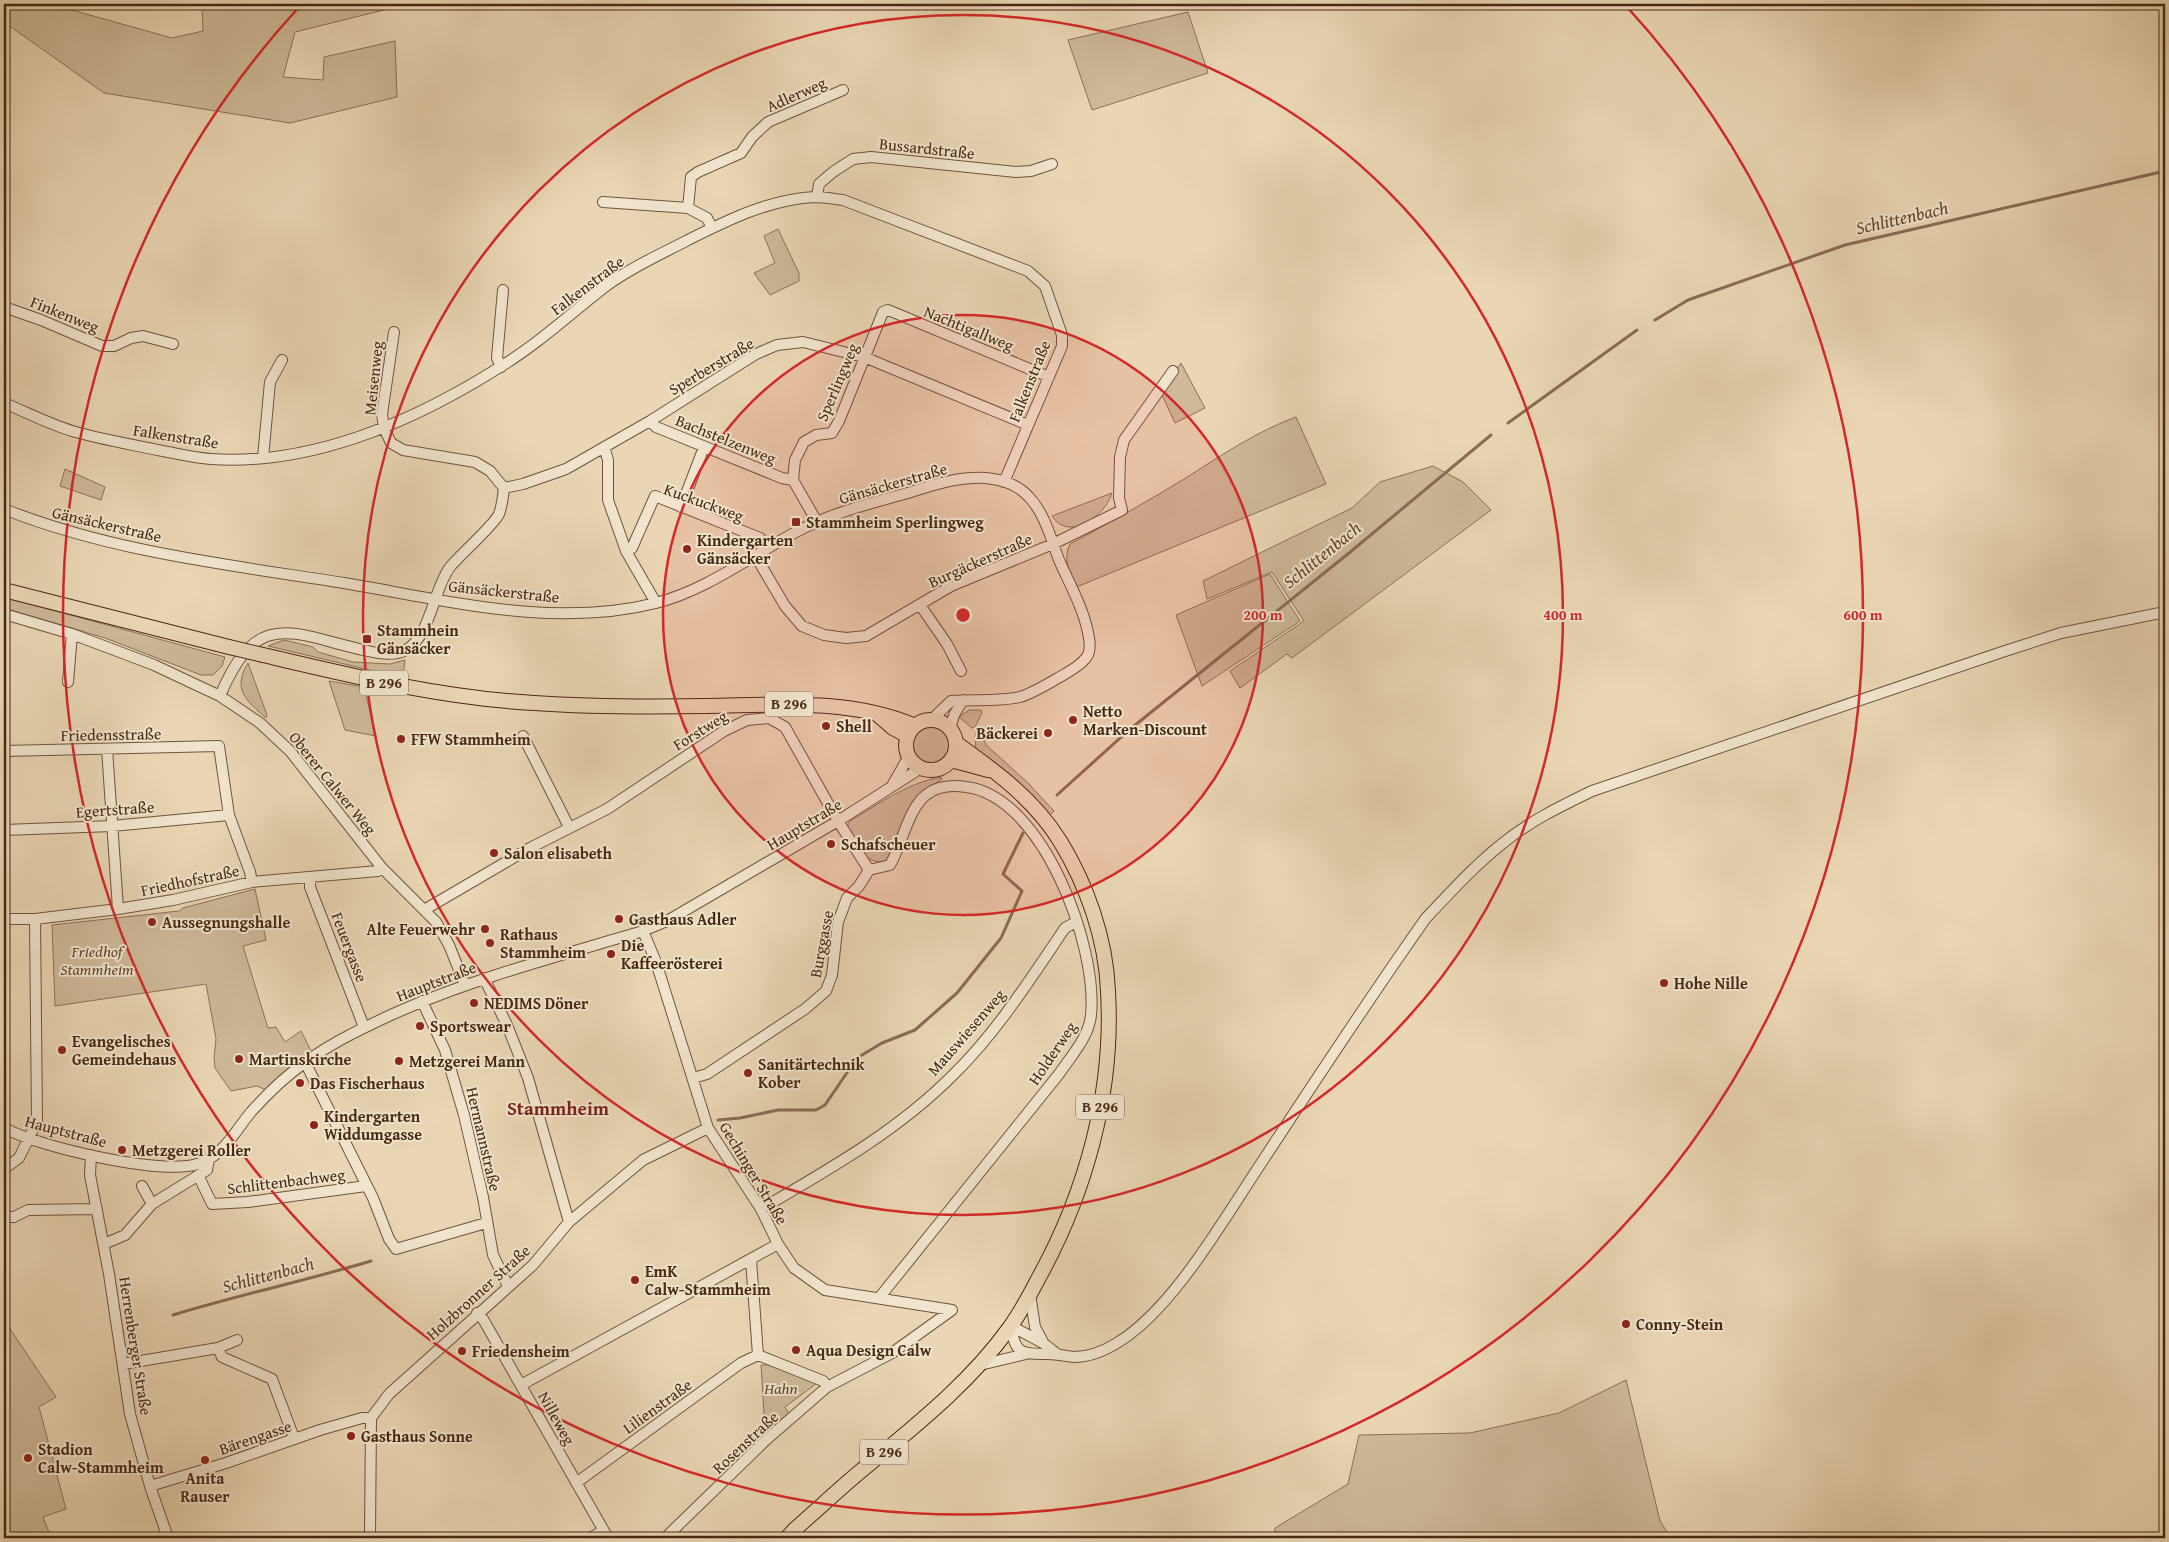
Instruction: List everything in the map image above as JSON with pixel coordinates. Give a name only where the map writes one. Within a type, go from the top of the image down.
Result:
[{"type":"main road","name":"B 296","points":[[4,590],[229,647],[411,688],[506,701],[603,706],[822,705],[864,710],[878,715],[893,728],[912,731]]},
{"type":"main road","points":[[930,720],[945,724],[950,729],[956,743],[951,760],[937,769],[921,768],[909,756],[907,749],[912,731],[930,720]]},
{"type":"main road","name":"B 296","points":[[788,1538],[861,1471],[924,1419],[980,1365],[1011,1326],[1050,1258],[1071,1212],[1091,1154],[1103,1092],[1108,1042],[1108,990],[1102,947],[1090,904],[1078,874],[1059,840],[1030,802],[999,773],[956,743]]},
{"type":"main road","name":"B 296","points":[[951,760],[999,773]]},
{"type":"street","name":"Adlerweg","points":[[688,208],[691,178],[698,172],[740,153],[752,137],[768,122],[843,90]]},
{"type":"street","name":"Bussardstraße","points":[[817,197],[819,184],[853,159],[871,157],[1016,172],[1031,171],[1052,164]]},
{"type":"street","name":"Falkenstraße","points":[[4,403],[70,430],[200,458],[263,458],[306,450],[384,428],[438,402],[501,367],[615,280],[637,266],[712,228],[786,200],[817,197],[842,200],[1028,271],[1045,286],[1062,335],[1062,346],[1004,482]]},
{"type":"street","points":[[604,202],[688,208],[707,218],[712,228]]},
{"type":"street","points":[[501,367],[497,358],[504,290]]},
{"type":"street","name":"Finkenweg","points":[[4,307],[41,320],[102,346],[114,346],[131,338],[143,336],[172,344]]},
{"type":"street","name":"Nachtigallweg","points":[[880,316],[888,310],[1049,377]]},
{"type":"street","name":"Sperlingweg","points":[[792,480],[795,460],[804,442],[816,434],[832,433],[839,421],[880,316]]},
{"type":"street","name":"Meisenweg","points":[[384,428],[382,414],[394,332]]},
{"type":"street","name":"Sperberstraße","points":[[504,488],[523,484],[566,469],[650,421],[756,354],[777,345],[804,342],[864,357],[1028,425]]},
{"type":"street","points":[[263,458],[270,382],[282,360]]},
{"type":"street","name":"Burgäckerstraße","points":[[755,555],[785,606],[802,626],[824,635],[846,638],[866,636],[951,586],[1053,544],[1122,510],[1119,498],[1120,457],[1124,440],[1173,371]]},
{"type":"street","name":"Bachstelzenweg","points":[[650,421],[656,427],[704,447],[782,478],[792,480]]},
{"type":"street","points":[[220,696],[229,673],[238,659],[268,634],[282,632],[298,633],[363,650],[394,654],[405,651],[416,641],[445,574],[457,558],[498,516],[504,488],[490,471],[474,462],[403,450],[391,443],[384,428]]},
{"type":"street","points":[[604,447],[608,460],[608,500],[626,551],[656,603]]},
{"type":"street","points":[[681,507],[704,447]]},
{"type":"street","name":"Gänsäckerstraße","points":[[4,510],[46,526],[134,548],[532,613],[586,614],[629,609],[688,593],[817,522],[930,486],[969,477],[990,478],[1015,486],[1029,496],[1046,525],[1085,620],[1090,648],[1087,657],[1069,672],[1024,696],[950,701],[930,720]]},
{"type":"street","points":[[792,480],[817,522]]},
{"type":"street","name":"Kuckuckweg","points":[[626,551],[632,548],[655,496],[760,538],[767,549]]},
{"type":"street","name":"Burgäckerstraße","points":[[920,605],[947,644],[961,671]]},
{"type":"street","points":[[980,1365],[1026,1354],[1056,1354],[1074,1357],[1091,1355],[1102,1351],[1132,1333],[1164,1302],[1223,1221],[1426,918],[1504,842],[1552,810],[1592,791],[2005,650],[2061,633],[2165,612]]},
{"type":"street","name":"Oberer Calwer Weg","points":[[4,614],[72,634],[154,665],[220,696],[260,723],[290,751],[382,868],[436,922],[449,945],[465,985]]},
{"type":"street","points":[[68,682],[72,634]]},
{"type":"street","points":[[950,729],[954,715],[963,700]]},
{"type":"street","name":"Forstweg","points":[[424,910],[569,827],[607,809],[724,731],[747,720],[769,718],[785,727],[838,821]]},
{"type":"street","points":[[523,736],[569,827]]},
{"type":"street","name":"Friedensstraße","points":[[4,751],[219,746],[229,815]]},
{"type":"street","points":[[107,749],[118,909]]},
{"type":"street","name":"Hauptstraße","points":[[892,786],[909,756]]},
{"type":"street","name":"Hauptstraße","points":[[4,1128],[29,1140],[91,1155],[169,1168],[196,1164],[209,1159],[222,1149],[251,1112],[305,1062],[364,1027],[484,978],[643,931],[667,921],[838,821],[921,768]]},
{"type":"street","name":"Holderweg","points":[[869,870],[890,865],[915,807],[926,794],[939,788],[956,786],[976,788],[993,795],[1010,807],[1046,852],[1062,881],[1082,939],[1092,990],[1091,1016],[1087,1032],[1059,1074],[879,1298]]},
{"type":"street","points":[[229,815],[252,882]]},
{"type":"street","name":"Egertstraße","points":[[4,830],[112,826],[229,815]]},
{"type":"street","points":[[838,821],[869,870]]},
{"type":"street","name":"Friedhofstraße","points":[[4,919],[35,919],[118,909],[173,900],[252,882],[378,871],[382,868]]},
{"type":"street","name":"Burggasse","points":[[693,1078],[707,1074],[804,1009],[826,991],[832,975],[838,922],[847,898],[859,886],[869,870]]},
{"type":"street","name":"Feuergasse","points":[[310,877],[310,886],[364,1027]]},
{"type":"street","points":[[4,1169],[19,1158],[37,1121],[35,919]]},
{"type":"street","name":"Mauswiesenweg","points":[[761,1209],[828,1170],[897,1124],[954,1074],[1007,1012],[1065,928],[1076,922]]},
{"type":"street","name":"Gechinger Straße","points":[[643,931],[656,962],[708,1128],[761,1209],[778,1244],[794,1268],[825,1290],[952,1310]]},
{"type":"street","points":[[484,978],[507,1025],[528,1078],[569,1222]]},
{"type":"street","name":"Hermannstraße","points":[[422,1002],[445,1050],[483,1197],[492,1255],[508,1286]]},
{"type":"street","points":[[305,1062],[366,1186],[389,1239],[396,1249],[486,1223]]},
{"type":"street","name":"Holzbronner Straße","points":[[371,1418],[389,1394],[477,1313],[533,1265],[569,1222],[643,1160],[708,1128]]},
{"type":"street","name":"Herrenberger Straße","points":[[91,1155],[90,1175],[104,1244],[130,1414],[150,1486],[168,1538]]},
{"type":"street","name":"Hauptstraße","points":[[104,1244],[125,1235],[152,1204],[207,1170],[209,1159]]},
{"type":"street","name":"Schlittenbachweg","points":[[198,1175],[212,1204],[248,1202],[366,1186]]},
{"type":"street","points":[[142,1186],[152,1204]]},
{"type":"street","points":[[6,1217],[14,1217],[28,1210],[97,1209]]},
{"type":"street","points":[[521,1386],[778,1244]]},
{"type":"street","points":[[751,1260],[758,1355],[823,1382],[827,1388]]},
{"type":"street","points":[[1030,1293],[1035,1327],[1043,1343]]},
{"type":"street","name":"Rosenstraße","points":[[664,1538],[766,1440],[827,1388],[892,1353],[952,1310]]},
{"type":"street","name":"Nilleweg","points":[[477,1313],[483,1319],[606,1535]]},
{"type":"street","points":[[1011,1326],[1043,1343],[1056,1354]]},
{"type":"street","points":[[1011,1326],[1013,1341],[1017,1348],[1026,1354]]},
{"type":"street","points":[[123,1364],[218,1348],[237,1340]]},
{"type":"street","points":[[218,1348],[222,1357],[272,1379],[294,1438]]},
{"type":"street","name":"Lilienstraße","points":[[576,1483],[740,1363],[758,1355]]},
{"type":"street","name":"Bärengasse","points":[[150,1486],[226,1463],[294,1438],[362,1418],[371,1418]]},
{"type":"street","points":[[370,1538],[371,1418]]},
{"type":"street","points":[[590,1538],[606,1535]]},
{"type":"green space","points":[[4,4],[54,4],[172,38],[203,31],[202,5],[408,4],[295,32],[283,77],[323,80],[324,57],[395,41],[397,97],[290,123],[104,93],[4,22]]},
{"type":"green space","points":[[1188,12],[1208,73],[1092,110],[1068,40]]},
{"type":"green space","points":[[778,229],[799,273],[799,281],[770,295],[754,273],[775,263],[764,236]]},
{"type":"green space","points":[[1181,363],[1205,408],[1175,423],[1162,395]]},
{"type":"green space","points":[[1296,417],[1326,484],[1079,586],[1074,584],[1067,559],[1070,544],[1160,494],[1241,444],[1268,429]]},
{"type":"green space","points":[[1433,466],[1463,482],[1491,510],[1292,658],[1287,654],[1240,688],[1230,671],[1304,621],[1272,572],[1207,599],[1203,581],[1352,508],[1380,482]]},
{"type":"green space","points":[[65,469],[105,487],[101,500],[60,486]]},
{"type":"green space","points":[[1112,493],[1102,510],[1086,523],[1068,527],[1059,524],[1052,516]]},
{"type":"green space","points":[[1270,574],[1300,621],[1202,686],[1176,615]]},
{"type":"green space","points":[[4,597],[225,657],[222,666],[213,675],[201,675],[105,638],[4,608]]},
{"type":"green space","points":[[284,640],[313,647],[318,652],[353,662],[390,664],[405,660],[403,676],[391,675],[268,646]]},
{"type":"green space","points":[[248,663],[267,715],[266,718],[247,700],[241,688],[243,672]]},
{"type":"green space","points":[[329,681],[364,687],[376,736],[345,730]]},
{"type":"green space","points":[[969,710],[981,710],[982,713],[975,727],[972,728],[959,717]]},
{"type":"green space","points":[[931,726],[944,732],[950,745],[944,758],[931,764],[918,758],[912,745],[918,732]]},
{"type":"green space","points":[[979,729],[986,745],[1028,783],[1054,811],[1049,816],[1015,780],[975,753],[975,734]]},
{"type":"green space","points":[[941,777],[942,779],[917,796],[906,814],[888,860],[880,862],[867,858],[858,847],[847,827],[850,821],[905,789]]},
{"type":"green space","name":"Friedhof Stammheim","points":[[255,889],[266,940],[243,946],[268,1028],[276,1027],[285,1042],[301,1031],[311,1051],[266,1090],[257,1086],[231,1091],[215,1068],[216,1039],[206,984],[55,1006],[52,925],[179,911],[183,908]]},
{"type":"green space","name":"Stadion Calw-Stammheim","points":[[4,1305],[10,1329],[56,1397],[39,1407],[66,1509],[43,1517],[51,1538],[4,1538]]},
{"type":"green space","name":"Hahn","points":[[761,1365],[768,1365],[817,1383],[785,1407],[789,1414],[767,1433],[765,1431]]},
{"type":"green space","points":[[1626,1380],[1660,1521],[1671,1538],[1275,1538],[1275,1528],[1348,1484],[1359,1435],[1470,1433],[1559,1413]]},
{"type":"waterway","name":"Schlittenbach","points":[[1655,320],[1688,300],[1845,245],[2165,171]]},
{"type":"waterway","name":"Schlittenbach","points":[[1508,423],[1637,330]]},
{"type":"waterway","name":"Schlittenbach","points":[[1057,795],[1129,730],[1349,553],[1491,435]]},
{"type":"waterway","name":"Schlittenbach","points":[[718,1120],[740,1118],[778,1110],[816,1110],[825,1105],[857,1058],[882,1043],[915,1030],[957,993],[1001,938],[1022,891],[1003,874],[1023,833]]},
{"type":"waterway","name":"Schlittenbach","points":[[173,1315],[371,1261]]},
{"type":"place","name":"Stammheim Sperlingweg","points":[[796,522]]},
{"type":"place","name":"Kindergarten Gänsäcker","points":[[687,549]]},
{"type":"place","name":"Stammhein Gänsäcker","points":[[367,639]]},
{"type":"place","name":"Netto Marken-Discount","points":[[1073,720]]},
{"type":"place","name":"Shell","points":[[826,726]]},
{"type":"place","name":"Bäckerei","points":[[1048,733]]},
{"type":"place","name":"FFW Stammheim","points":[[401,739]]},
{"type":"place","name":"Schafscheuer","points":[[831,844]]},
{"type":"place","name":"Salon elisabeth","points":[[494,853]]},
{"type":"place","name":"Gasthaus Adler","points":[[619,919]]},
{"type":"place","name":"Aussegnungshalle","points":[[152,922]]},
{"type":"place","name":"Alte Feuerwehr","points":[[485,929]]},
{"type":"place","name":"Rathaus Stammheim","points":[[490,943]]},
{"type":"place","name":"Die Kaffeerösterei","points":[[611,954]]},
{"type":"place","name":"Hohe Nille","points":[[1664,983]]},
{"type":"place","name":"NEDIMS Döner","points":[[474,1003]]},
{"type":"place","name":"Sportswear","points":[[420,1026]]},
{"type":"place","name":"Evangelisches Gemeindehaus","points":[[62,1050]]},
{"type":"place","name":"Martinskirche","points":[[239,1059]]},
{"type":"place","name":"Metzgerei Mann","points":[[399,1061]]},
{"type":"place","name":"Sanitärtechnik Kober","points":[[748,1073]]},
{"type":"place","name":"Das Fischerhaus","points":[[300,1083]]},
{"type":"place","name":"Kindergarten Widdumgasse","points":[[314,1125]]},
{"type":"place","name":"Metzgerei Roller","points":[[122,1150]]},
{"type":"place","name":"EmK Calw-Stammheim","points":[[635,1280]]},
{"type":"place","name":"Conny-Stein","points":[[1626,1324]]},
{"type":"place","name":"Aqua Design Calw","points":[[796,1350]]},
{"type":"place","name":"Friedensheim","points":[[462,1351]]},
{"type":"place","name":"Gasthaus Sonne","points":[[351,1436]]},
{"type":"place","name":"Stadion Calw-Stammheim","points":[[28,1458]]},
{"type":"place","name":"Anita Rauser","points":[[205,1460]]},
{"type":"district","name":"Stammheim","points":[[558,1108]]}]
